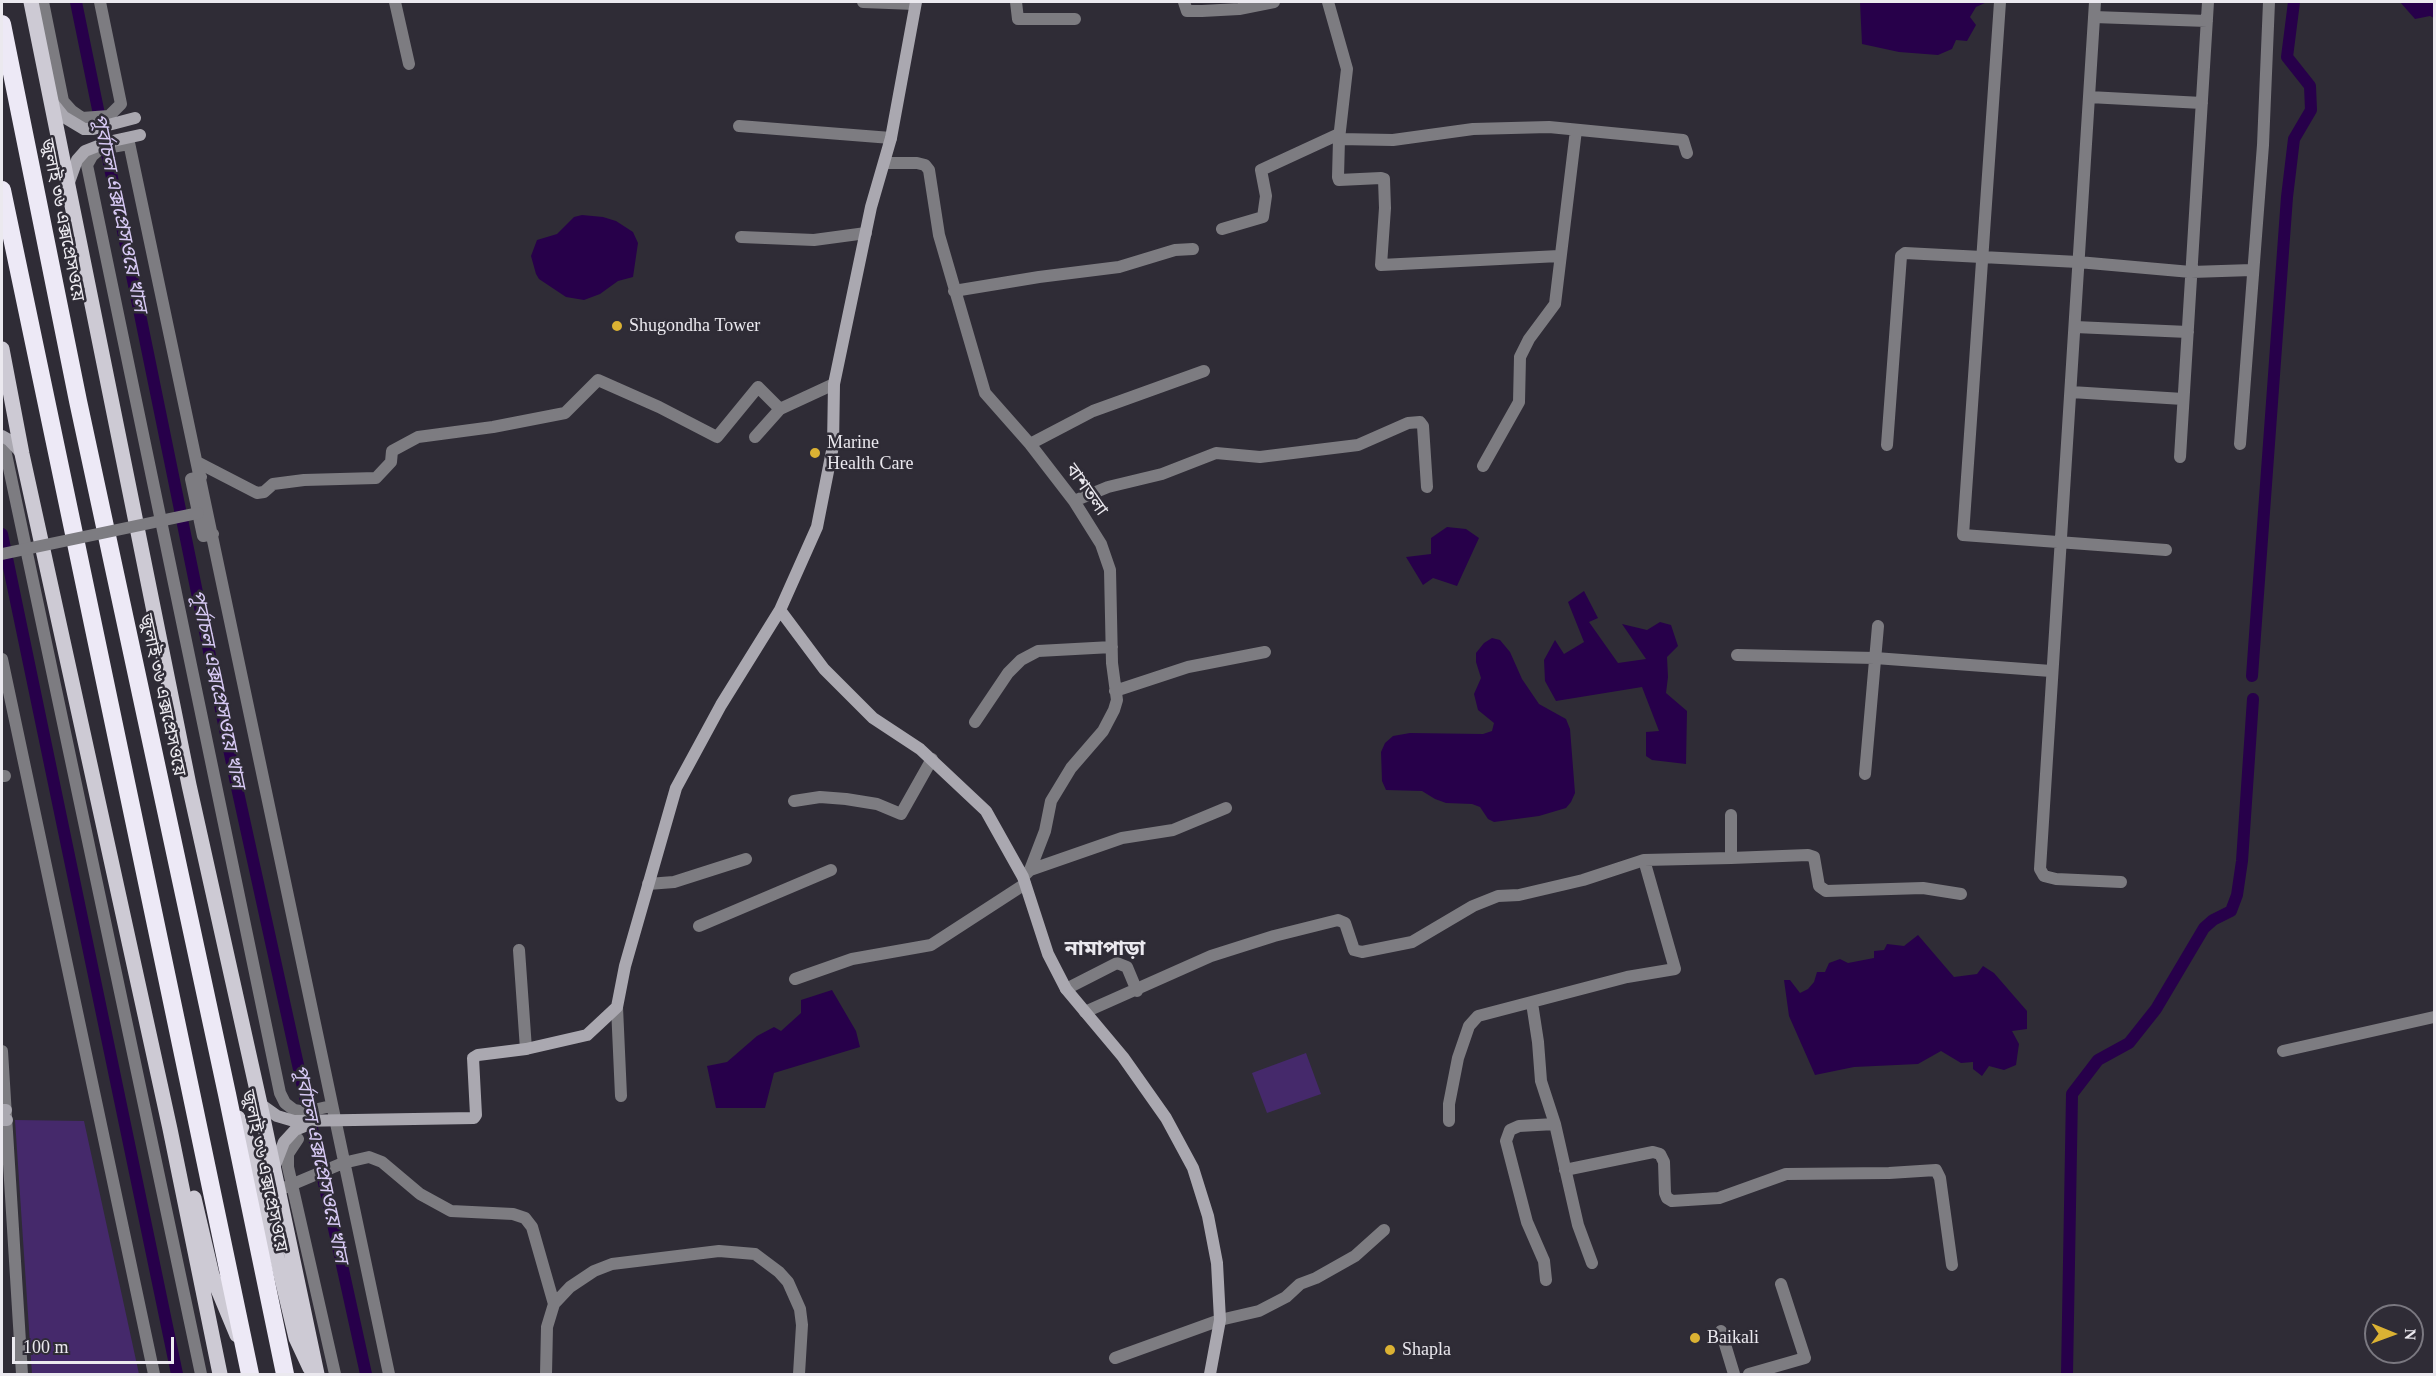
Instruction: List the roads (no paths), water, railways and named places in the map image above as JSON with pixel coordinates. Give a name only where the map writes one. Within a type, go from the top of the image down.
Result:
[{"type":"highway","name":"জুলাই ৩৬ এক্সপ্রেসওয়ে","points":[[2,24],[80,413],[285,1374]]},
{"type":"highway","points":[[2,190],[248,1366]]},
{"type":"main road","points":[[31,2],[189,785],[279,1190],[315,1374]]},
{"type":"main road","points":[[2,349],[22,454],[170,1129],[220,1374]]},
{"type":"main road","points":[[227,1094],[253,1156],[296,1338],[315,1374]]},
{"type":"main road","points":[[170,1129],[184,1165],[212,1275],[248,1366]]},
{"type":"street","points":[[43,2],[63,100],[84,129],[93,129],[135,118]]},
{"type":"street","points":[[49,96],[57,110],[77,120],[109,116],[121,104],[100,2]]},
{"type":"street","points":[[395,2],[409,64]]},
{"type":"street","points":[[621,1096],[617,1007],[625,966],[676,788],[721,705],[780,610],[818,527],[834,446],[834,384],[866,233],[891,138],[916,3],[863,2]]},
{"type":"street","points":[[1016,2],[1018,19],[1075,19]]},
{"type":"street","points":[[1184,2],[1187,10],[1202,11],[1239,9],[1274,2]]},
{"type":"street","points":[[1328,2],[1347,69],[1339,136],[1339,180],[1384,179],[1385,208],[1381,265],[1559,256]]},
{"type":"street","points":[[2000,2],[1964,535],[2166,550]]},
{"type":"street","points":[[2095,2],[2040,869],[2044,876],[2056,879],[2121,882]]},
{"type":"street","points":[[2180,457],[2208,2]]},
{"type":"street","points":[[2240,444],[2263,145],[2269,2]]},
{"type":"street","points":[[2094,16],[2207,21]]},
{"type":"street","points":[[2089,97],[2202,103]]},
{"type":"street","points":[[739,126],[891,138]]},
{"type":"street","points":[[1222,230],[1263,217],[1266,196],[1262,170],[1339,136],[1393,140],[1484,129],[1549,126],[1683,140],[1687,153]]},
{"type":"street","points":[[1483,466],[1519,402],[1520,357],[1528,339],[1555,304],[1576,130]]},
{"type":"street","points":[[68,187],[91,147],[132,139],[331,1106],[389,1374]]},
{"type":"street","points":[[82,163],[280,1093],[285,1103],[294,1110],[305,1112],[331,1106]]},
{"type":"street","name":"বাশতলা","points":[[885,163],[917,163],[925,165],[929,170],[939,235],[985,393],[1030,444],[1074,501],[1101,544],[1110,570],[1112,647],[1116,691],[1114,710],[1103,731],[1071,768],[1051,801],[1045,831],[1026,877]]},
{"type":"street","points":[[741,237],[814,240],[866,233]]},
{"type":"street","points":[[954,291],[1119,267],[1175,250],[1193,249]]},
{"type":"street","points":[[1887,445],[1901,256],[1909,253],[1983,256],[2191,272],[2252,270]]},
{"type":"street","points":[[2075,327],[2188,332]]},
{"type":"street","points":[[2,388],[6,369]]},
{"type":"street","points":[[1030,444],[1093,411],[1204,372]]},
{"type":"street","points":[[197,462],[257,493],[264,492],[273,484],[304,480],[376,478],[391,462],[392,451],[418,437],[493,428],[565,413],[598,380],[717,437],[758,387],[780,410]]},
{"type":"street","points":[[755,437],[780,410],[834,384]]},
{"type":"street","points":[[2071,392],[2184,399]]},
{"type":"street","points":[[1074,501],[1108,487],[1162,474],[1216,453],[1260,457],[1358,445],[1408,423],[1420,422],[1423,426],[1427,487]]},
{"type":"street","points":[[2,436],[22,454]]},
{"type":"street","points":[[2,444],[6,454],[201,1374]]},
{"type":"street","points":[[201,477],[191,479],[202,536],[213,534]]},
{"type":"street","points":[[2,554],[198,513]]},
{"type":"street","points":[[780,610],[824,669],[873,718],[920,749],[986,811],[1026,877],[1048,954],[1066,989],[1123,1057],[1166,1118],[1193,1168],[1208,1216],[1217,1263],[1221,1320],[1210,1374]]},
{"type":"street","points":[[1865,774],[1878,626]]},
{"type":"street","points":[[975,722],[1008,673],[1021,660],[1038,651],[1112,647]]},
{"type":"street","points":[[1116,691],[1188,667],[1265,652]]},
{"type":"street","points":[[1737,655],[1875,658],[2051,671]]},
{"type":"street","points":[[2,659],[154,1374]]},
{"type":"street","points":[[794,801],[820,797],[846,799],[877,804],[901,814],[932,759]]},
{"type":"street","points":[[795,979],[852,959],[931,945],[1026,877],[1122,838],[1173,830],[1226,808]]},
{"type":"street","points":[[1731,815],[1731,858]]},
{"type":"street","points":[[1085,1012],[1137,991],[1211,956],[1274,936],[1338,920],[1345,923],[1354,950],[1362,952],[1412,942],[1473,906],[1498,896],[1519,895],[1583,880],[1644,860],[1808,855],[1814,857],[1819,886],[1826,891],[1923,888],[1961,894]]},
{"type":"street","points":[[648,884],[674,882],[746,859]]},
{"type":"street","points":[[1449,1121],[1449,1104],[1458,1058],[1469,1026],[1478,1016],[1627,977],[1675,969],[1644,860]]},
{"type":"street","points":[[699,926],[831,870]]},
{"type":"street","points":[[519,951],[526,1049]]},
{"type":"street","points":[[1066,989],[1117,963],[1127,967],[1137,991]]},
{"type":"street","points":[[1532,1003],[1541,1081],[1555,1124],[1578,1225],[1592,1263]]},
{"type":"street","points":[[260,1104],[277,1116],[294,1121],[474,1118],[476,1115],[473,1059],[478,1055],[526,1049],[587,1035],[617,1007]]},
{"type":"street","points":[[2283,1051],[2434,1017]]},
{"type":"street","points":[[2,1051],[4,1115],[22,1374]]},
{"type":"street","points":[[274,1170],[284,1142],[295,1130],[314,1122]]},
{"type":"street","points":[[1546,1280],[1544,1261],[1527,1222],[1506,1141],[1510,1130],[1519,1126],[1555,1124]]},
{"type":"street","points":[[298,1139],[288,1154],[288,1167],[335,1374]]},
{"type":"street","points":[[1565,1170],[1653,1152],[1660,1154],[1664,1162],[1665,1193],[1672,1201],[1719,1198],[1786,1174],[1936,1170],[1940,1178],[1952,1265]]},
{"type":"street","points":[[279,1190],[343,1163],[369,1157],[382,1162],[420,1194],[452,1211],[513,1214],[525,1218],[532,1227],[554,1304]]},
{"type":"street","points":[[1115,1358],[1221,1320],[1259,1311],[1286,1297],[1300,1284],[1316,1278],[1355,1256],[1384,1230]]},
{"type":"street","points":[[546,1374],[547,1327],[554,1304],[570,1287],[612,1264],[719,1251],[755,1254],[779,1272],[788,1282],[800,1309],[802,1325],[799,1374]]},
{"type":"street","points":[[1749,1374],[1804,1358],[1781,1284]]},
{"type":"street","points":[[1721,1331],[1734,1374]]},
{"type":"waterway","name":"পূর্বাচল এক্সপ্রেসওয়ে খাল","points":[[76,2],[236,783],[366,1374]]},
{"type":"waterway","points":[[2252,676],[2287,197],[2294,139],[2311,110],[2310,86],[2287,57],[2294,2]]},
{"type":"waterway","name":"পূর্বাচল এক্সপ্রেসওয়ে খাল","points":[[2,534],[177,1374]]},
{"type":"waterway","points":[[2067,1374],[2072,1094],[2098,1060],[2129,1043],[2156,1009],[2204,928],[2213,920],[2231,911],[2237,895],[2242,861],[2253,699]]},
{"type":"place","name":"Shugondha Tower","points":[[617,326]]},
{"type":"place","name":"Marine Health Care","points":[[815,453]]},
{"type":"place","name":"Baikali","points":[[1695,1338]]},
{"type":"place","name":"Shapla","points":[[1390,1350]]},
{"type":"district","name":"নামাপাড়া","points":[[1105,950]]}]
